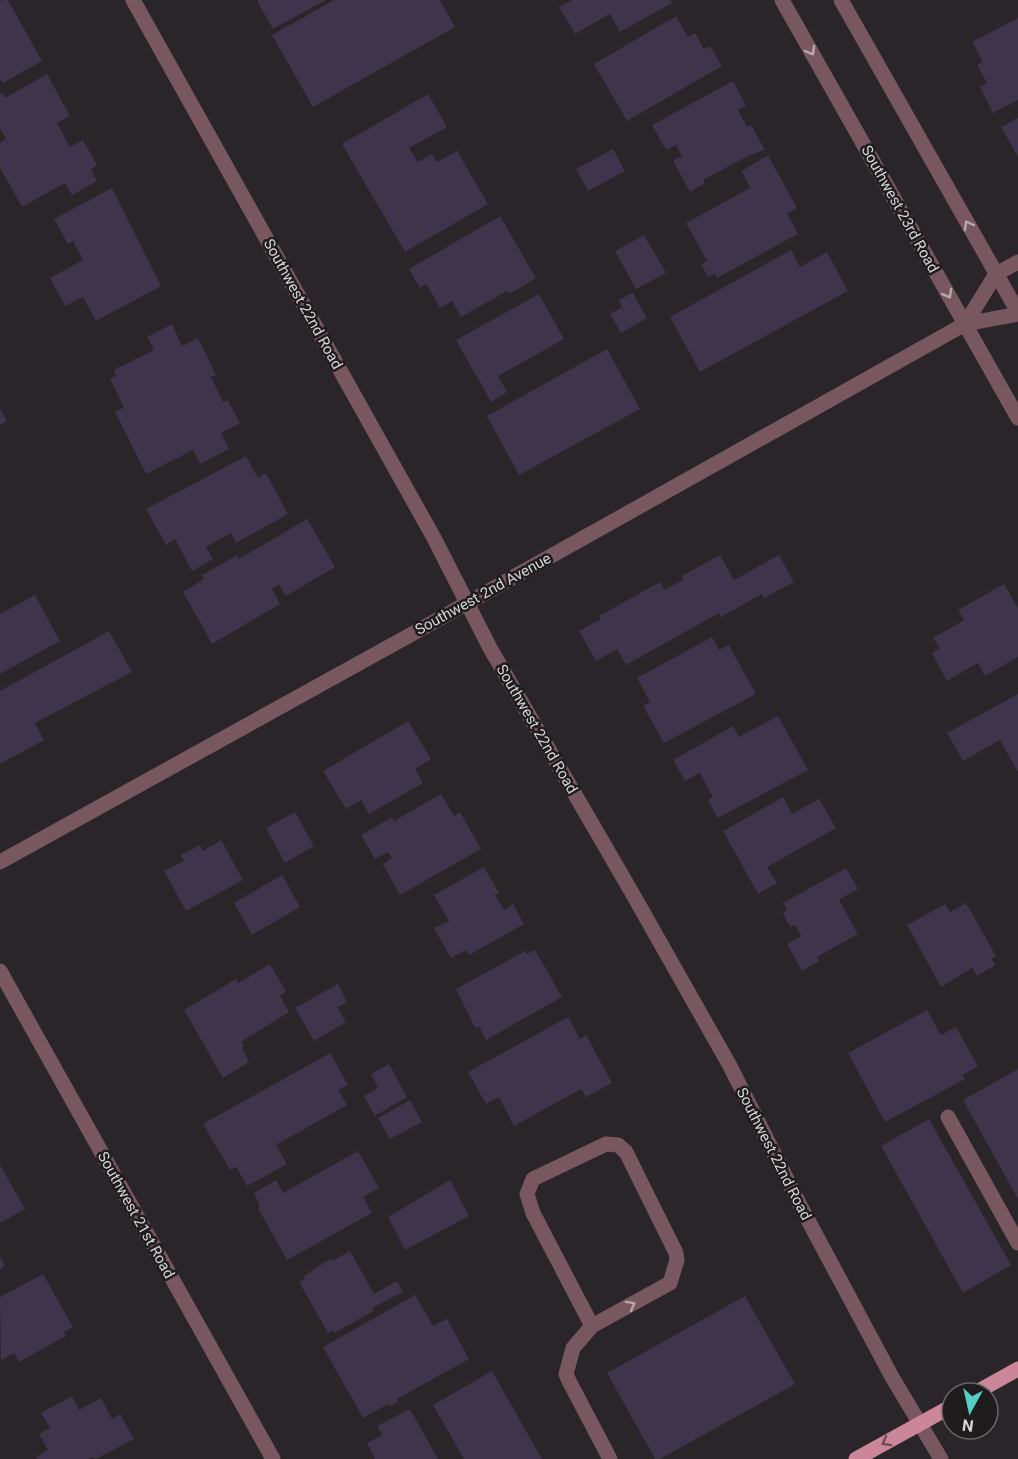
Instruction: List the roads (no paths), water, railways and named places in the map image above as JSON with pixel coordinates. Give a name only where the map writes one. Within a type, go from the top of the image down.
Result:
[{"type":"main road","points":[[996,1381],[1018,1369]]},
{"type":"main road","points":[[856,1459],[940,1413]]},
{"type":"street","name":"Southwest 22nd Road","points":[[133,0],[434,538],[466,603],[730,1066],[801,1207],[919,1424],[941,1459]]},
{"type":"street","name":"Southwest 23rd Road","points":[[782,0],[1018,418]]},
{"type":"street","points":[[841,0],[1018,313]]},
{"type":"street","name":"Southwest 2nd Avenue","points":[[965,324],[996,274],[1018,262]]},
{"type":"street","name":"Southwest 2nd Avenue","points":[[0,862],[965,324],[1018,313]]},
{"type":"street","name":"Southwest 21st Road","points":[[0,971],[273,1459]]},
{"type":"street","points":[[948,1117],[1018,1243]]},
{"type":"street","points":[[592,1326],[534,1213],[527,1194],[533,1179],[606,1144],[618,1145],[626,1152],[676,1253],[677,1260],[670,1283],[592,1326],[573,1348],[566,1374],[610,1459]]}]
